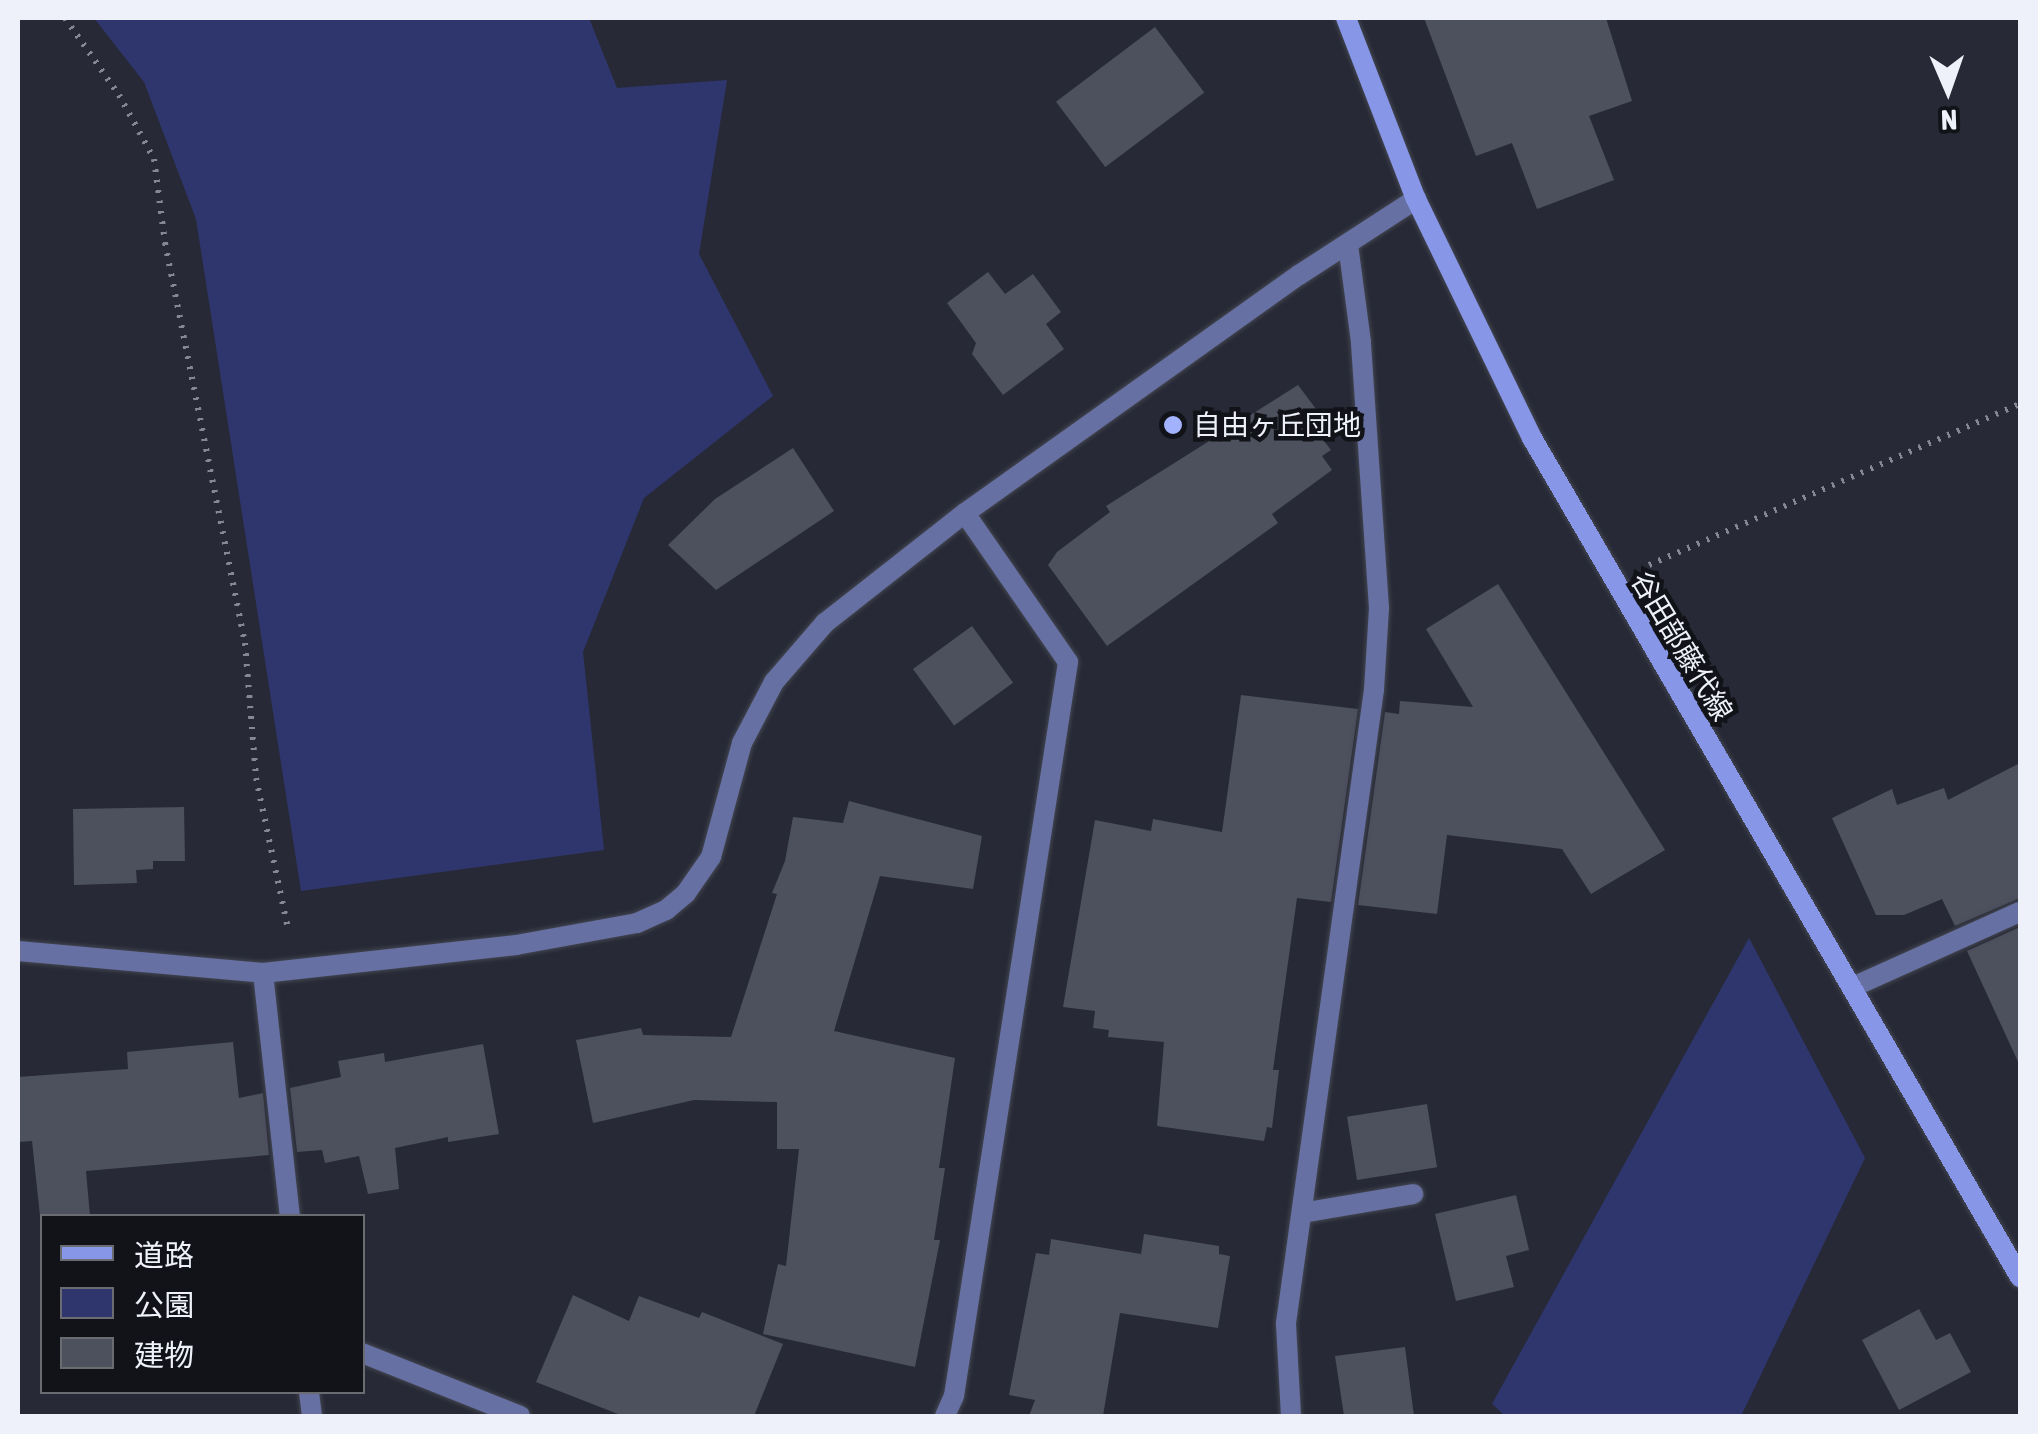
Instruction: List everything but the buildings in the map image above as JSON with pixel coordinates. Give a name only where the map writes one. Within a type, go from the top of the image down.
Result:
[{"type":"main road","name":"谷田部藤代線","points":[[1346,18],[1416,200],[1532,438],[1612,582],[1855,986],[2020,1277]]},
{"type":"street","points":[[18,951],[263,973],[516,945],[637,923],[666,910],[686,893],[710,858],[742,742],[774,682],[825,623],[965,513],[1416,200]]},
{"type":"street","points":[[1291,1416],[1286,1324],[1374,690],[1379,608],[1361,342],[1348,244]]},
{"type":"street","points":[[945,1416],[954,1396],[1068,662],[965,513]]},
{"type":"street","points":[[1855,986],[2020,912]]},
{"type":"street","points":[[263,973],[290,1214]]},
{"type":"street","points":[[1302,1213],[1413,1194]]},
{"type":"street","points":[[365,1354],[520,1416]]},
{"type":"path","points":[[64,18],[119,94],[154,159],[164,243],[245,643],[256,778],[287,916],[290,970]]},
{"type":"path","points":[[1612,582],[2020,404]]},
{"type":"green space","points":[[94,18],[589,18],[617,88],[727,80],[699,254],[773,396],[644,498],[583,652],[604,850],[301,891],[196,219],[144,82]]},
{"type":"green space","points":[[1749,938],[1865,1158],[1741,1416],[1505,1416],[1492,1404]]},
{"type":"place","name":"自由ヶ丘団地","points":[[1173,425]]}]
